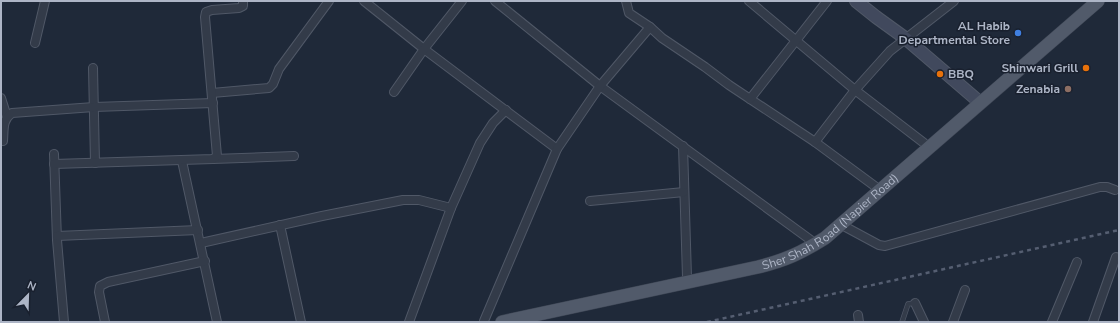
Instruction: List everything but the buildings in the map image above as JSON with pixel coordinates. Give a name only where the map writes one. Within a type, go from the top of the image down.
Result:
[{"type":"main road","points":[[856,1],[905,38],[976,99]]},
{"type":"main road","name":"Sher Shah Road (Napier Road)","points":[[502,322],[780,262],[804,251],[825,238],[924,143],[1087,1]]},
{"type":"main road","name":"Sher Shah Road (Napier Road)","points":[[891,176],[980,104],[1098,1]]},
{"type":"street","points":[[35,43],[45,1]]},
{"type":"street","points":[[213,159],[217,156],[217,151],[205,17],[206,12],[212,10],[239,8],[243,6],[243,1]]},
{"type":"street","points":[[212,93],[269,88],[273,84],[280,69],[329,1]]},
{"type":"street","points":[[364,1],[424,49],[557,149]]},
{"type":"street","points":[[394,92],[424,49],[462,1]]},
{"type":"street","points":[[495,1],[600,86],[812,241]]},
{"type":"street","points":[[626,1],[629,13],[662,38],[876,186]]},
{"type":"street","points":[[749,1],[855,90],[924,143]]},
{"type":"street","points":[[750,99],[827,1]]},
{"type":"street","points":[[814,142],[855,90],[890,51],[954,1]]},
{"type":"street","points":[[484,321],[557,149],[600,86],[650,28]]},
{"type":"street","points":[[93,68],[95,163]]},
{"type":"street","points":[[1,98],[7,117]]},
{"type":"street","points":[[3,141],[4,123],[7,117],[12,113],[94,107],[213,103]]},
{"type":"street","points":[[410,322],[451,208],[480,143],[493,123],[506,110]]},
{"type":"street","points":[[683,146],[687,277]]},
{"type":"street","points":[[54,154],[57,236],[64,322]]},
{"type":"street","points":[[54,164],[182,161],[294,156]]},
{"type":"street","points":[[182,161],[205,261],[217,322]]},
{"type":"street","points":[[840,224],[879,245],[885,246],[1100,187],[1107,187],[1115,190]]},
{"type":"street","points":[[590,202],[684,192]]},
{"type":"street","points":[[200,242],[403,200],[420,200],[451,208]]},
{"type":"street","points":[[280,225],[301,322]]},
{"type":"street","points":[[57,236],[198,230]]},
{"type":"street","points":[[1093,322],[1116,257]]},
{"type":"street","points":[[105,322],[99,292],[100,286],[108,282],[205,261]]},
{"type":"street","points":[[1052,322],[1077,262]]},
{"type":"street","points":[[953,322],[965,290]]},
{"type":"street","points":[[915,303],[924,322]]},
{"type":"lane","points":[[902,322],[908,304],[915,303]]},
{"type":"railway","points":[[707,322],[1119,230]]},
{"type":"place","name":"AL Habib Departmental Store","points":[[1018,33]]},
{"type":"place","name":"Shinwari Grill","points":[[1086,68]]},
{"type":"place","name":"BBQ","points":[[940,74]]},
{"type":"place","name":"Zenabia","points":[[1068,89]]}]
